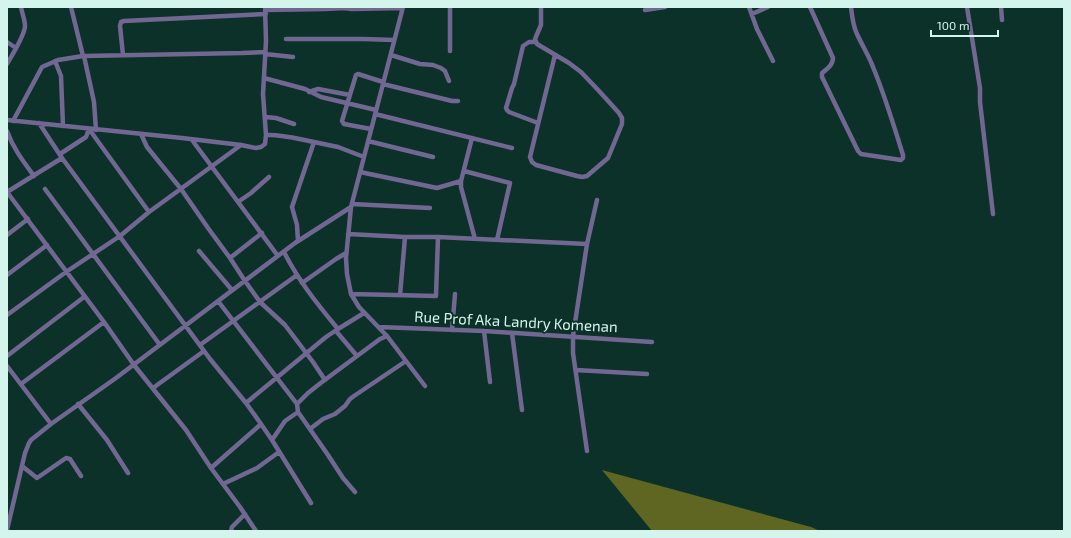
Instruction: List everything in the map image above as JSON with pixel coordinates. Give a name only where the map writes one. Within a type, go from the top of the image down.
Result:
[{"type":"street","points":[[7,64],[25,27],[21,7]]},
{"type":"street","points":[[71,7],[94,102],[96,130]]},
{"type":"street","points":[[123,55],[120,26],[121,22],[124,21],[266,11],[402,7],[391,55],[351,205],[346,253],[347,274],[351,294],[359,307],[387,336],[425,386]]},
{"type":"street","points":[[450,7],[450,51]]},
{"type":"street","points":[[535,42],[541,25],[541,7]]},
{"type":"street","points":[[645,10],[665,7]]},
{"type":"street","points":[[749,7],[757,29],[773,61]]},
{"type":"street","points":[[752,14],[768,7]]},
{"type":"street","points":[[810,7],[833,58],[832,64],[822,73],[822,77],[858,151],[861,154],[902,160],[903,156],[890,111],[873,66],[857,36],[851,7]]},
{"type":"street","points":[[967,7],[980,88],[980,102],[993,214]]},
{"type":"street","points":[[1001,7],[1002,20]]},
{"type":"street","points":[[7,120],[241,145],[256,148],[261,147],[264,144],[266,135],[263,94],[266,11]]},
{"type":"street","points":[[286,39],[394,40]]},
{"type":"street","points":[[7,42],[16,48]]},
{"type":"street","points":[[538,123],[509,112],[506,108],[524,46],[528,42],[535,42],[569,63],[591,81],[621,116],[622,121],[608,158],[587,176],[582,177],[536,165],[532,162],[530,157],[555,55]]},
{"type":"street","points":[[13,121],[42,67],[55,61],[84,56],[123,55],[265,53],[294,57]]},
{"type":"street","points":[[391,55],[420,64],[433,65],[441,68],[445,71],[449,81]]},
{"type":"street","points":[[55,61],[61,76],[63,126]]},
{"type":"street","points":[[371,129],[344,124],[342,122],[355,78],[358,74],[383,83],[452,101],[458,101]]},
{"type":"street","points":[[264,78],[305,89],[321,98],[347,103],[512,148]]},
{"type":"street","points":[[309,92],[318,89],[350,95]]},
{"type":"street","points":[[265,117],[276,118],[294,124]]},
{"type":"street","points":[[39,123],[61,156],[204,351],[246,403],[272,440],[311,503]]},
{"type":"street","points":[[89,129],[86,137],[34,176],[7,192],[104,322],[134,365],[186,430],[256,531]]},
{"type":"street","points":[[89,129],[150,212]]},
{"type":"street","points":[[7,131],[17,154],[34,176]]},
{"type":"street","points":[[141,134],[147,147],[181,189],[260,302],[285,325],[325,380]]},
{"type":"street","points":[[266,135],[273,134],[287,136],[338,147],[364,157]]},
{"type":"street","points":[[472,138],[461,181],[461,187],[475,239]]},
{"type":"street","points":[[192,140],[278,256]]},
{"type":"street","points":[[368,141],[433,157]]},
{"type":"street","points":[[298,241],[297,225],[292,207],[314,142]]},
{"type":"street","points":[[7,315],[66,272],[120,236],[241,145]]},
{"type":"street","points":[[464,171],[510,183],[497,240]]},
{"type":"street","points":[[360,172],[437,188],[461,181]]},
{"type":"street","points":[[238,202],[269,177]]},
{"type":"street","points":[[45,189],[160,345]]},
{"type":"street","points":[[587,451],[573,353],[573,336],[587,244],[597,200]]},
{"type":"street","points":[[7,530],[29,443],[51,424],[134,365],[298,241],[351,205],[430,208]]},
{"type":"street","points":[[7,235],[28,220]]},
{"type":"street","points":[[230,258],[262,233]]},
{"type":"street","points":[[348,234],[587,244]]},
{"type":"street","points":[[400,295],[405,237]]},
{"type":"street","points":[[351,294],[436,296],[438,237]]},
{"type":"street","points":[[7,275],[47,245]]},
{"type":"street","points":[[199,250],[232,290]]},
{"type":"street","points":[[284,252],[302,283],[357,356]]},
{"type":"street","points":[[302,283],[346,253]]},
{"type":"street","points":[[200,345],[297,275]]},
{"type":"street","points":[[452,330],[455,294]]},
{"type":"street","points":[[7,356],[84,297]]},
{"type":"street","points":[[218,301],[297,404],[298,412],[343,478],[355,492]]},
{"type":"street","points":[[246,403],[326,337],[364,313]]},
{"type":"street","points":[[21,384],[104,322]]},
{"type":"street","name":"Rue Prof Aka Landry Komenan","points":[[379,327],[484,331],[652,342]]},
{"type":"street","points":[[484,331],[490,382]]},
{"type":"street","points":[[512,333],[522,410]]},
{"type":"street","points":[[297,404],[325,380],[380,339],[387,336]]},
{"type":"street","points":[[153,388],[204,351]]},
{"type":"street","points":[[310,429],[323,419],[334,414],[345,406],[354,396],[406,361]]},
{"type":"street","points":[[7,366],[51,424]]},
{"type":"street","points":[[576,370],[647,374]]},
{"type":"street","points":[[78,404],[107,440],[128,473]]},
{"type":"street","points":[[272,440],[286,421],[298,412]]},
{"type":"street","points":[[211,468],[261,424]]},
{"type":"street","points":[[223,484],[257,468],[279,452]]},
{"type":"street","points":[[22,466],[37,478],[66,458],[70,459],[81,476]]},
{"type":"street","points":[[231,531],[232,527],[245,514]]},
{"type":"green space","points":[[602,470],[811,527],[820,531],[652,531]]}]
